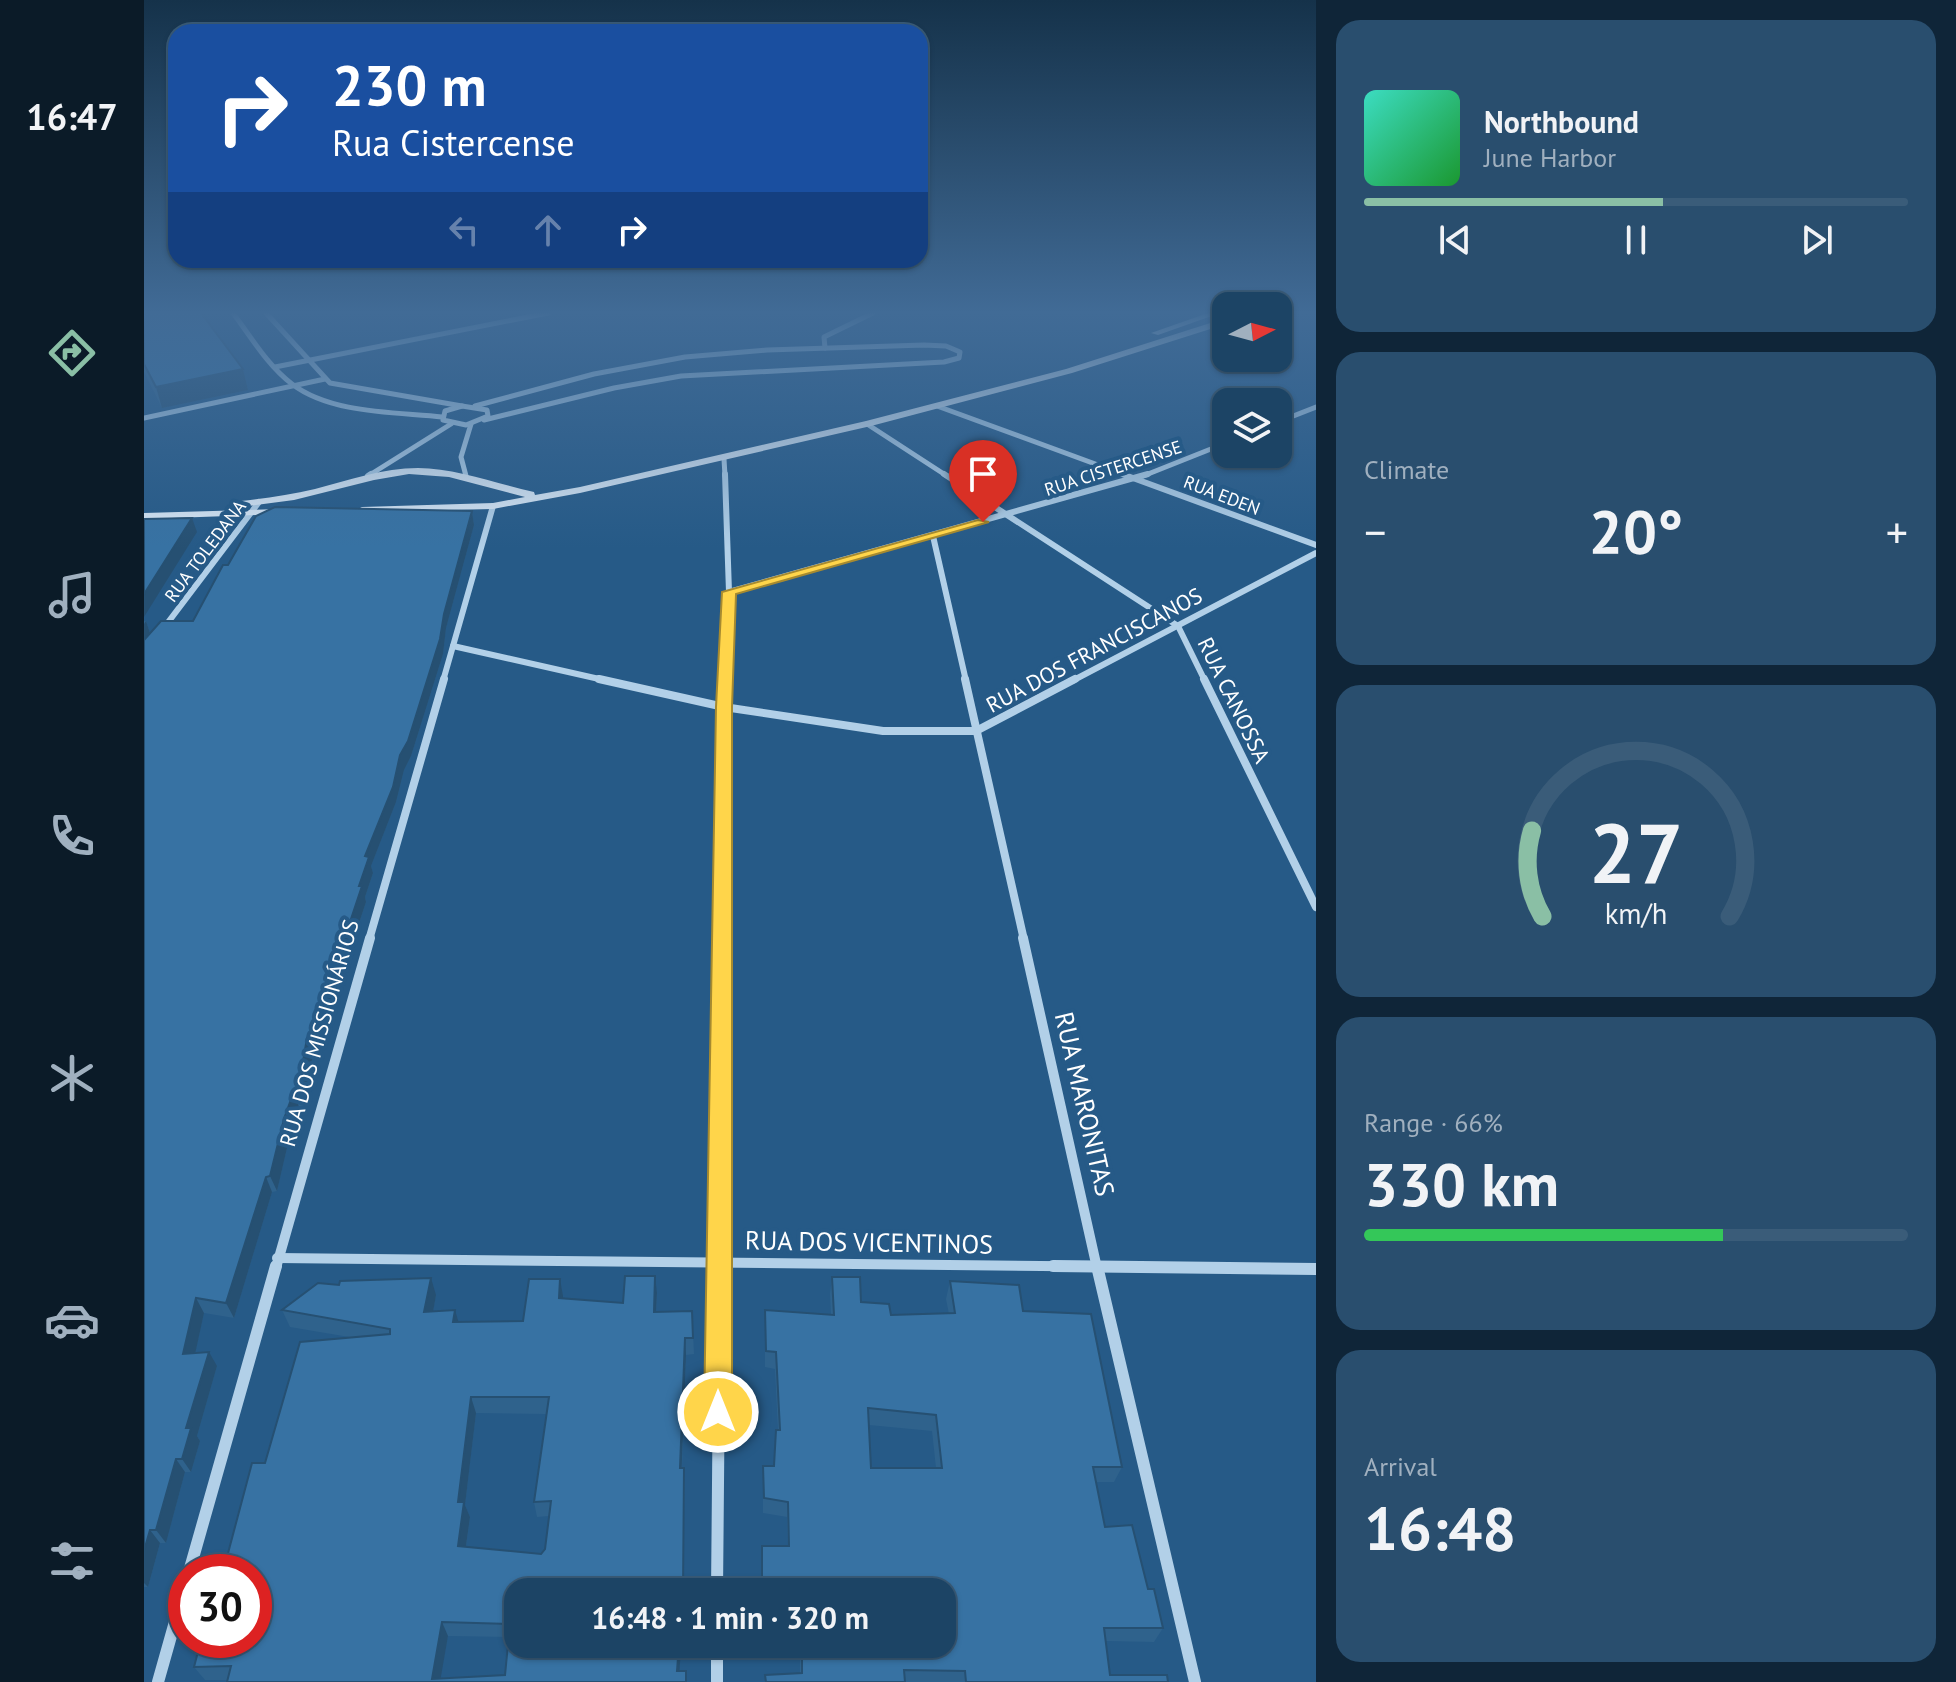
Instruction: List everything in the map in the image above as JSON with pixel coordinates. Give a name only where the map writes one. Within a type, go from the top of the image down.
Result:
[{"type":"main road","points":[[354,510],[493,506],[552,495],[724,459],[989,391]]},
{"type":"main road","points":[[144,515],[259,502],[325,490],[363,477],[423,471],[466,476],[477,483],[517,493],[552,495]]},
{"type":"main road","points":[[363,477],[353,489],[354,498],[367,510]]},
{"type":"main road","points":[[477,483],[493,506]]},
{"type":"main road","points":[[144,515],[300,512]]},
{"type":"street","points":[[144,418],[268,391]]},
{"type":"street","points":[[304,391],[347,404],[442,417],[451,424]]},
{"type":"street","points":[[372,391],[475,406],[533,391]]},
{"type":"street","points":[[363,477],[451,424],[471,424],[600,391]]},
{"type":"street","points":[[442,417],[450,409],[462,406]]},
{"type":"street","points":[[475,406],[487,410],[488,416],[484,420]]},
{"type":"street","name":"RUA EDEN","points":[[937,406],[1316,545]]},
{"type":"street","points":[[1292,416],[1316,407]]},
{"type":"street","points":[[466,476],[460,468],[471,424]]},
{"type":"street","name":"RUA CANOSSA","points":[[867,424],[1178,626],[1316,907]]},
{"type":"street","name":"RUA CISTERCENSE","points":[[729,592],[1138,478],[1212,449]]},
{"type":"street","points":[[717,1578],[724,707],[729,592],[724,459]]},
{"type":"street","name":"RUA TOLEDANA","points":[[153,642],[259,502]]},
{"type":"street","name":"RUA DOS MISSIONÁRIOS","points":[[194,1554],[493,506]]},
{"type":"street","name":"RUA MARONITAS","points":[[933,536],[1097,1267],[1195,1682]]},
{"type":"street","name":"RUA DOS FRANCISCANOS","points":[[453,646],[724,707],[883,731],[976,731],[1316,553]]},
{"type":"street","name":"RUA DOS VICENTINOS","points":[[277,1258],[1316,1269]]},
{"type":"street","points":[[158,1682],[168,1647]]},
{"type":"street","points":[[717,1658],[717,1682]]},
{"type":"building","points":[[275,507],[472,511],[440,639],[408,741],[400,755],[393,787],[365,856],[369,857],[359,886],[362,886],[350,922],[345,922],[321,1014],[318,1014],[311,1038],[307,1038],[298,1091],[294,1091],[284,1119],[270,1176],[266,1177],[226,1303],[196,1298],[183,1354],[209,1352],[186,1428],[191,1428],[182,1459],[176,1459],[156,1530],[150,1530],[144,1551],[144,640],[161,621],[193,621],[223,565],[228,565],[256,516]]},
{"type":"building","points":[[192,518],[144,594],[144,519]]},
{"type":"building","points":[[625,1276],[655,1276],[654,1312],[692,1311],[693,1338],[685,1338],[680,1468],[684,1468],[683,1578],[504,1578],[504,1624],[442,1622],[432,1679],[505,1675],[507,1658],[678,1658],[677,1671],[686,1671],[686,1682],[227,1682],[231,1666],[194,1667],[196,1658],[272,1658],[272,1554],[228,1554],[252,1463],[265,1463],[300,1342],[390,1334],[390,1329],[282,1310],[318,1283],[339,1285],[340,1281],[431,1278],[424,1312],[455,1310],[453,1322],[523,1321],[529,1279],[560,1279],[559,1298],[623,1303]],"holes":[[[471,1397],[549,1397],[534,1502],[551,1501],[545,1549],[541,1554],[458,1546],[464,1502],[458,1502]]]},
{"type":"building","points":[[832,1277],[860,1277],[861,1302],[889,1304],[891,1315],[955,1313],[950,1281],[1019,1285],[1023,1311],[1091,1314],[1122,1467],[1093,1467],[1105,1527],[1132,1525],[1148,1589],[1154,1589],[1163,1628],[1104,1628],[1110,1675],[1167,1675],[1168,1682],[966,1682],[965,1671],[904,1670],[905,1682],[766,1682],[765,1675],[802,1673],[802,1658],[956,1658],[956,1578],[762,1578],[762,1546],[789,1546],[788,1502],[764,1498],[763,1466],[774,1466],[776,1430],[780,1430],[776,1352],[766,1351],[765,1310],[834,1315]],"holes":[[[868,1408],[936,1415],[942,1468],[871,1468]]]},
{"type":"route","points":[[718,1412],[724,707],[729,592],[983,522]]}]
